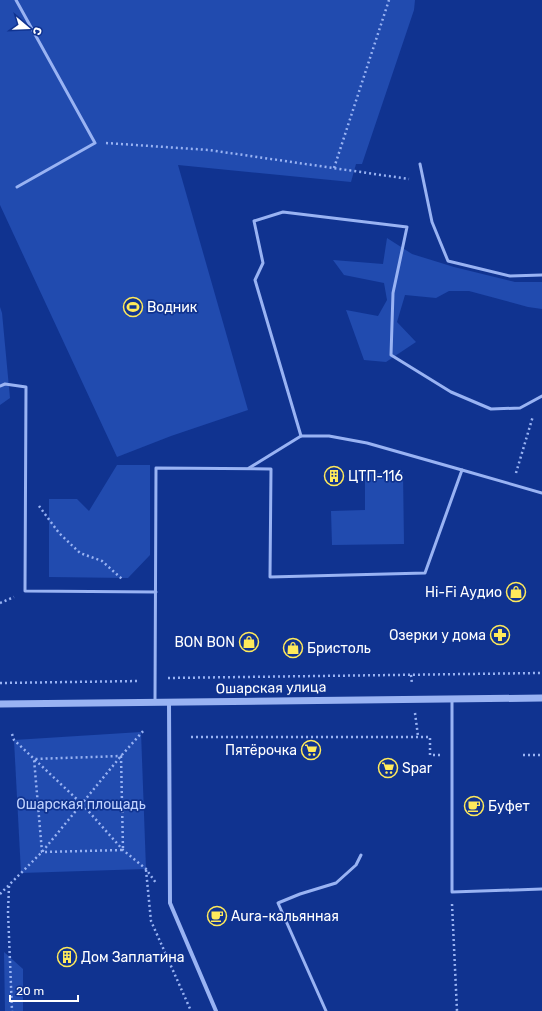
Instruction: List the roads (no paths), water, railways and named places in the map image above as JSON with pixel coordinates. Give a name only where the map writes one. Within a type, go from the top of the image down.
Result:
[{"type":"street","name":"Ошарская улица","points":[[0,704],[542,698]]},
{"type":"street","points":[[169,702],[170,903],[216,1011]]},
{"type":"lane","points":[[16,0],[95,143],[17,187]]},
{"type":"lane","points":[[420,164],[432,222],[448,261],[510,276],[542,275]]},
{"type":"lane","points":[[301,436],[256,280],[262,263],[254,222],[283,212],[407,227],[393,293],[390,356],[451,392],[491,409],[520,408],[540,397]]},
{"type":"lane","points":[[0,386],[5,384],[26,387],[25,591],[156,592]]},
{"type":"lane","points":[[249,468],[301,436],[329,436],[367,443],[542,493]]},
{"type":"lane","points":[[155,702],[156,468],[271,468],[270,577],[425,573],[462,470]]},
{"type":"lane","points":[[452,699],[452,892],[542,889]]},
{"type":"lane","points":[[326,1011],[278,903],[300,894],[336,883],[356,866],[361,855]]},
{"type":"place","name":"Водник","points":[[133,307]]},
{"type":"place","name":"ЦТП-116","points":[[334,476]]},
{"type":"place","name":"Hi-Fi Аудио","points":[[516,592]]},
{"type":"place","name":"Озерки у дома","points":[[500,635]]},
{"type":"place","name":"BON BON","points":[[249,642]]},
{"type":"place","name":"Бристоль","points":[[293,648]]},
{"type":"place","name":"Пятёрочка","points":[[311,750]]},
{"type":"place","name":"Spar","points":[[388,768]]},
{"type":"place","name":"Буфет","points":[[474,806]]},
{"type":"place","name":"Aura-кальянная","points":[[217,916]]},
{"type":"place","name":"Дом Заплатина","points":[[67,957]]},
{"type":"park label","name":"Ошарская площадь","points":[[81,804]]}]
